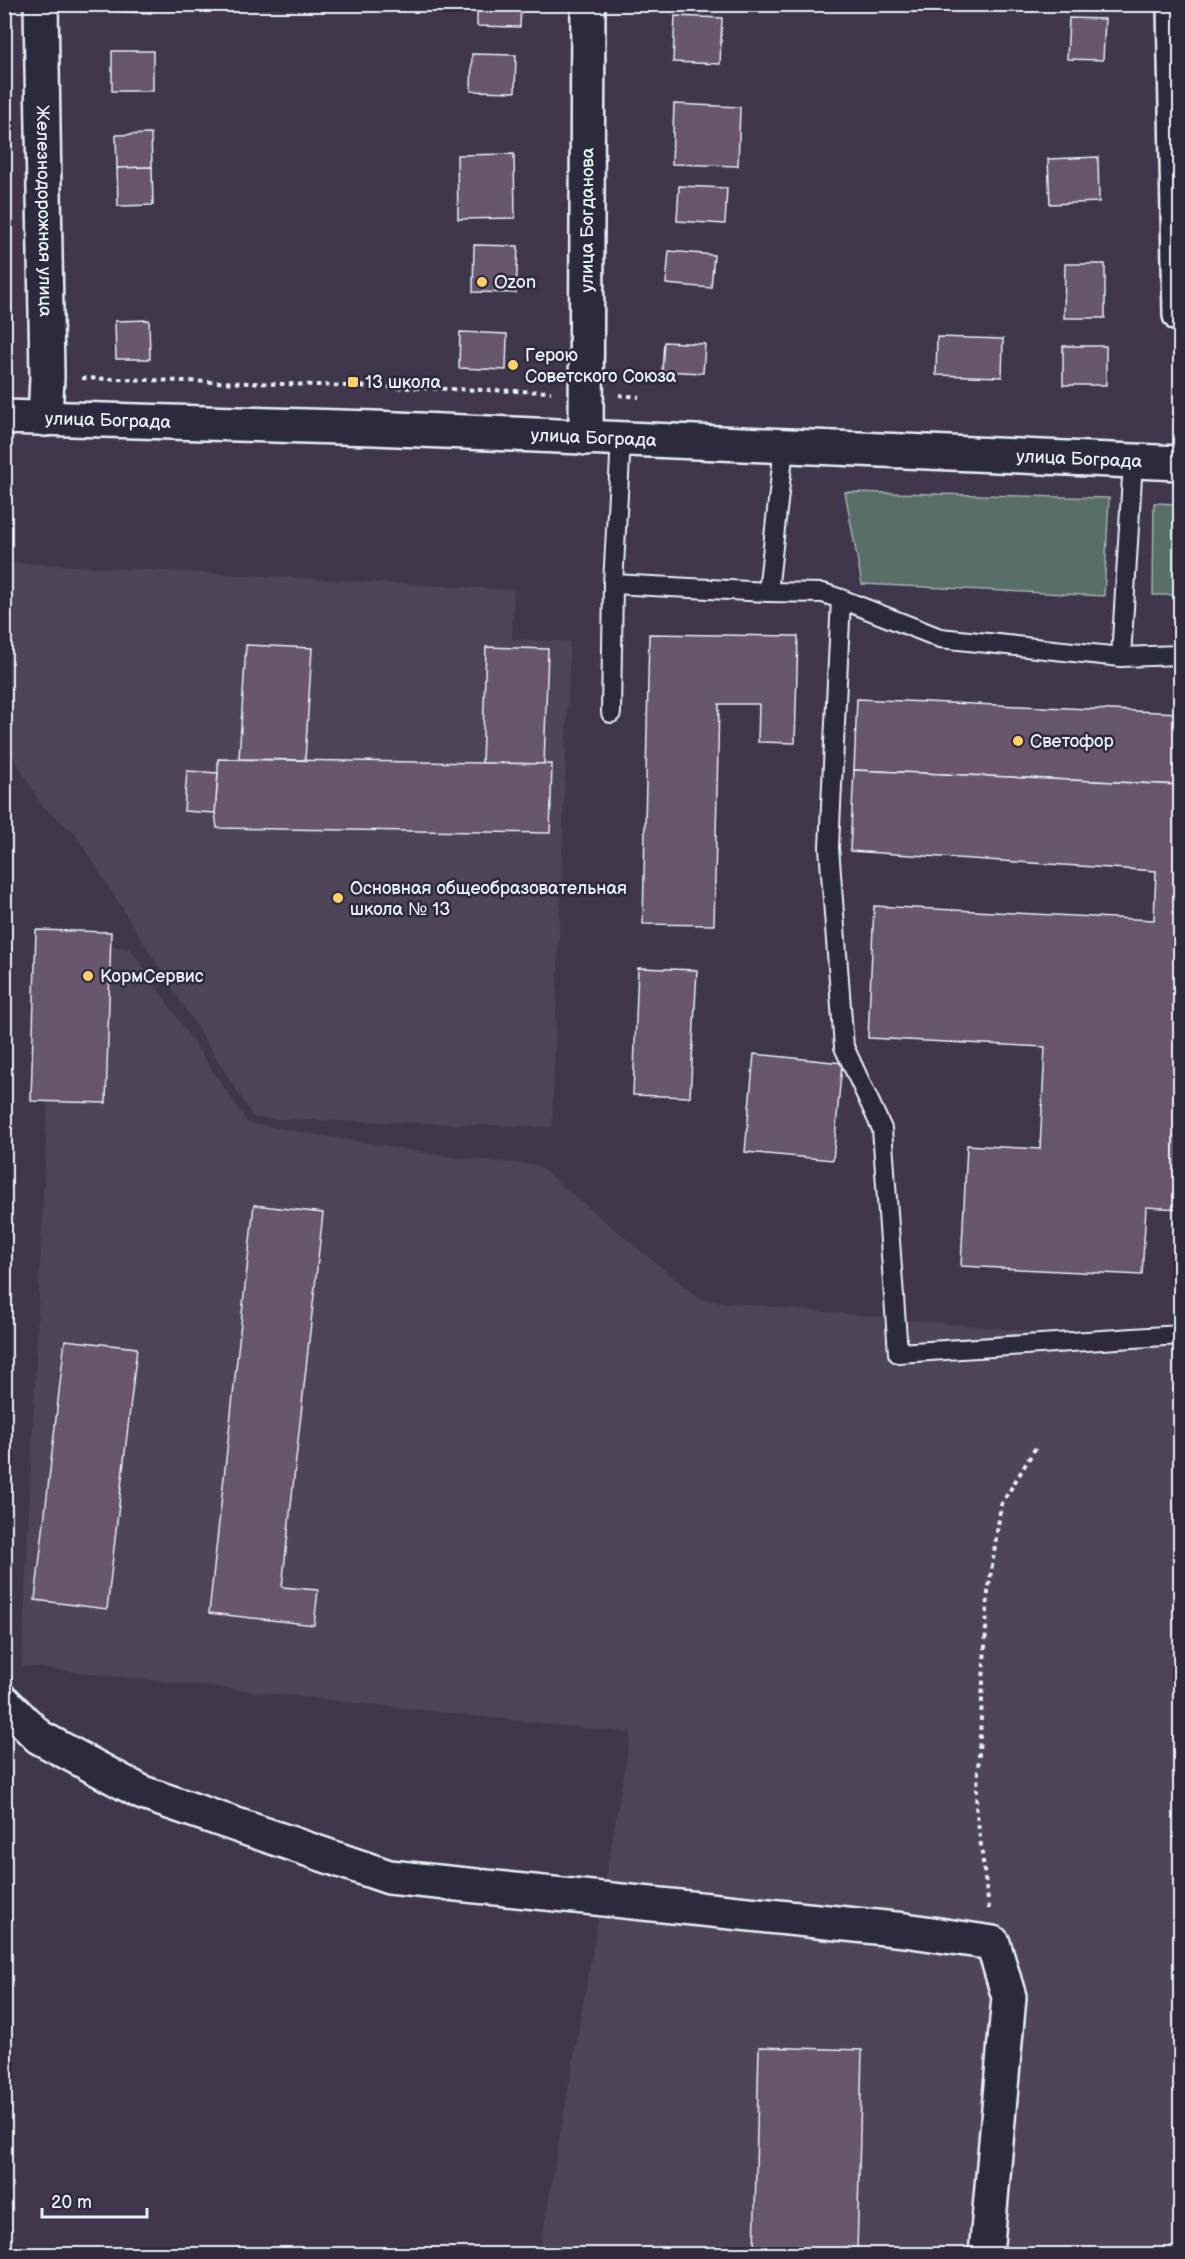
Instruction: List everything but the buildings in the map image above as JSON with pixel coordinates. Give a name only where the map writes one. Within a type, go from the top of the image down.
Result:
[{"type":"street","name":"Железнодорожная улица","points":[[41,4],[47,376],[45,419]]},
{"type":"street","name":"улица Богданова","points":[[586,438],[588,4]]},
{"type":"street","points":[[1174,4],[1180,315]]},
{"type":"street","name":"улица Бограда","points":[[4,417],[374,428],[1180,463]]},
{"type":"street","points":[[4,1702],[39,1737],[143,1793],[389,1877],[905,1930],[993,1943],[1010,1997],[986,2254]]},
{"type":"lane","points":[[612,713],[613,584],[621,440]]},
{"type":"lane","points":[[768,592],[784,447]]},
{"type":"lane","points":[[1121,657],[1133,461]]},
{"type":"lane","points":[[613,584],[823,593],[940,638],[1121,657],[1180,655]]},
{"type":"lane","points":[[842,599],[829,848],[844,1047],[882,1129],[898,1353],[1180,1335]]},
{"type":"path","points":[[47,376],[587,393],[639,397]]},
{"type":"path","points":[[993,1943],[976,1806],[988,1593],[1001,1505],[1036,1447]]},
{"type":"shaded area","name":"Основная общеобразовательная школа № 13","points":[[4,562],[514,590],[512,639],[570,642],[552,1127],[254,1118],[74,832],[42,806],[5,742]]},
{"type":"shaded area","points":[[55,939],[131,949],[248,1123],[451,1157],[537,1165],[701,1300],[1180,1346],[1180,2254],[539,2254],[631,1733],[22,1666]]},
{"type":"green space","points":[[845,492],[1109,498],[1104,596],[862,584]]},
{"type":"green space","points":[[1154,503],[1180,504],[1180,595],[1153,595]]},
{"type":"place","name":"Ozon","points":[[482,282]]},
{"type":"place","name":"Герою Советского Союза","points":[[513,365]]},
{"type":"place","name":"13 школа","points":[[353,382]]},
{"type":"place","name":"Светофор","points":[[1018,741]]},
{"type":"place","name":"Основная общеобразовательная школа № 13","points":[[338,898]]},
{"type":"place","name":"КормСервис","points":[[88,976]]}]
